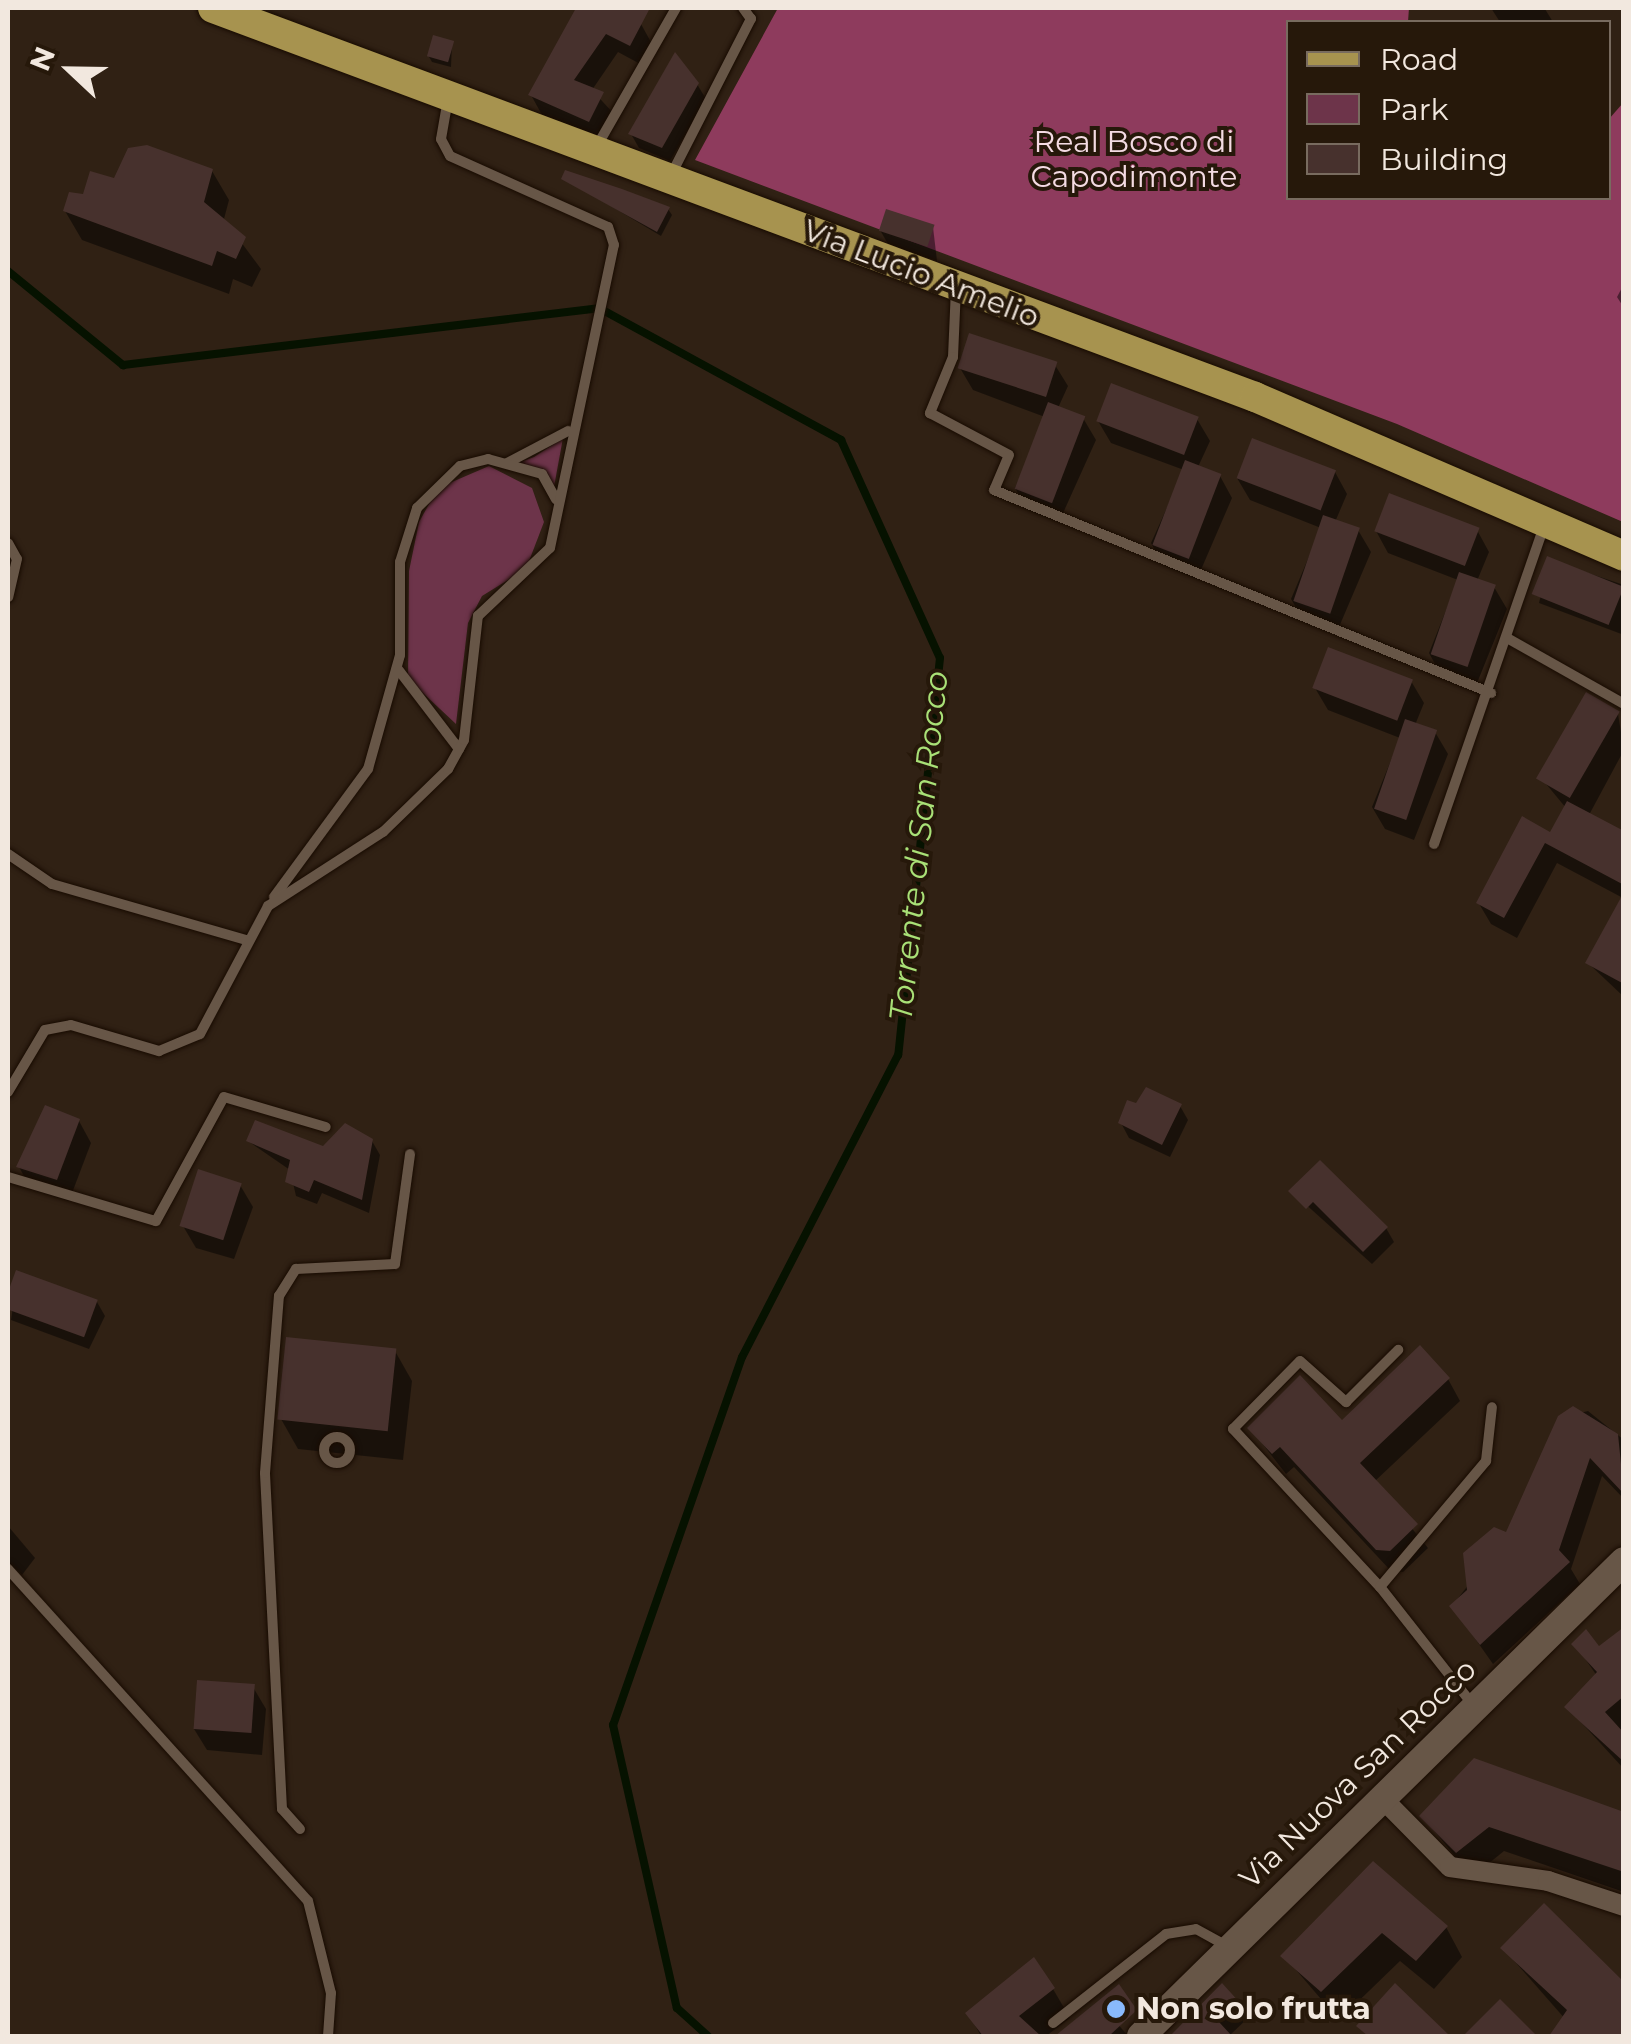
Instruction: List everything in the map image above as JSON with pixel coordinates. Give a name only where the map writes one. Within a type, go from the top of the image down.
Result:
[{"type":"main road","name":"Via Lucio Amelio","points":[[214,8],[1255,398],[1624,556]]},
{"type":"main road","name":"Via Nuova San Rocco","points":[[1141,2036],[1227,1946],[1624,1562]]},
{"type":"street","points":[[1381,1796],[1450,1867],[1548,1881],[1624,1906]]},
{"type":"lane","points":[[594,151],[676,8]]},
{"type":"lane","points":[[670,178],[751,19],[742,8]]},
{"type":"lane","points":[[268,906],[383,832],[459,749],[478,616],[550,548],[568,431],[614,246],[608,227],[450,156],[441,139],[448,98]]},
{"type":"lane","points":[[956,286],[952,356],[930,413],[1008,455],[994,490],[1491,693]]},
{"type":"lane","points":[[506,463],[568,431]]},
{"type":"lane","points":[[8,1092],[45,1030],[72,1025],[159,1050],[200,1034],[230,988],[246,940],[368,769],[397,668],[400,562],[416,508],[460,466],[506,463],[542,474],[557,500]]},
{"type":"lane","points":[[1434,844],[1491,693],[1546,521]]},
{"type":"lane","points":[[8,543],[18,559],[8,597]]},
{"type":"lane","points":[[1509,639],[1624,704]]},
{"type":"lane","points":[[397,668],[459,749]]},
{"type":"lane","points":[[8,854],[52,884],[246,940]]},
{"type":"lane","points":[[8,1177],[156,1221],[224,1097],[326,1127]]},
{"type":"lane","points":[[300,1828],[282,1809],[265,1473],[279,1296],[296,1268],[395,1264],[410,1154]]},
{"type":"lane","points":[[1398,1350],[1346,1402],[1300,1360],[1234,1428],[1380,1587],[1474,1707]]},
{"type":"lane","points":[[1380,1587],[1486,1462],[1492,1407]]},
{"type":"lane","points":[[8,1569],[308,1901],[331,1993],[328,2036]]},
{"type":"lane","points":[[1054,2022],[1166,1934],[1196,1929],[1227,1946]]},
{"type":"green space","name":"Real Bosco di Capodimonte","points":[[778,8],[1409,8],[1408,20],[1286,20],[1286,200],[1611,200],[1611,117],[1623,103],[1623,522],[1397,424],[695,160]]},
{"type":"green space","points":[[563,438],[554,487],[518,463],[534,457]]},
{"type":"green space","points":[[489,466],[532,488],[544,522],[526,569],[482,596],[468,623],[456,724],[408,679],[409,571],[419,522],[438,488]]},
{"type":"building","points":[[576,8],[650,8],[630,46],[606,34],[574,80],[604,92],[589,122],[528,95]]},
{"type":"building","points":[[433,35],[454,41],[448,62],[427,56]]},
{"type":"building","points":[[675,52],[699,83],[662,148],[628,134]]},
{"type":"building","points":[[147,145],[213,169],[204,202],[246,237],[236,259],[217,251],[212,266],[63,211],[69,192],[83,194],[90,171],[114,178],[128,148]]},
{"type":"building","points":[[565,170],[670,207],[657,232],[561,179]]},
{"type":"building","points":[[886,209],[935,225],[927,247],[879,231]]},
{"type":"building","points":[[969,333],[1057,362],[1046,397],[958,368]]},
{"type":"building","points":[[1111,383],[1199,417],[1184,455],[1096,421]]},
{"type":"building","points":[[1048,402],[1085,416],[1052,503],[1015,489]]},
{"type":"building","points":[[1252,438],[1336,470],[1321,510],[1237,478]]},
{"type":"building","points":[[1185,460],[1221,474],[1189,559],[1152,545]]},
{"type":"building","points":[[1389,493],[1480,528],[1465,566],[1374,531]]},
{"type":"building","points":[[1323,515],[1360,528],[1330,614],[1293,601]]},
{"type":"building","points":[[1547,556],[1624,587],[1609,625],[1532,594]]},
{"type":"building","points":[[1459,572],[1496,585],[1468,667],[1431,654]]},
{"type":"building","points":[[1328,647],[1413,680],[1397,721],[1312,688]]},
{"type":"building","points":[[1586,692],[1620,712],[1570,798],[1536,779]]},
{"type":"building","points":[[1405,719],[1437,730],[1406,820],[1374,809]]},
{"type":"building","points":[[1567,801],[1624,831],[1624,885],[1545,843],[1504,918],[1476,903],[1522,816],[1550,832]]},
{"type":"building","points":[[1624,892],[1624,984],[1585,963]]},
{"type":"building","points":[[1146,1087],[1182,1104],[1162,1145],[1118,1123],[1127,1100],[1136,1103]]},
{"type":"building","points":[[45,1105],[80,1119],[57,1180],[16,1167]]},
{"type":"building","points":[[255,1120],[323,1146],[345,1123],[373,1139],[362,1200],[314,1180],[309,1192],[285,1182],[290,1160],[246,1141]]},
{"type":"building","points":[[1320,1160],[1388,1227],[1363,1252],[1313,1202],[1306,1209],[1288,1191]]},
{"type":"building","points":[[198,1169],[242,1183],[223,1240],[179,1226]]},
{"type":"building","points":[[16,1270],[98,1300],[84,1337],[8,1310],[8,1292]]},
{"type":"building","points":[[286,1337],[396,1349],[388,1431],[277,1420]]},
{"type":"building","points":[[1420,1345],[1450,1378],[1360,1463],[1418,1524],[1390,1551],[1376,1550],[1280,1447],[1272,1454],[1247,1428],[1300,1375],[1342,1420]]},
{"type":"building","points":[[1573,1406],[1618,1434],[1624,1494],[1590,1458],[1559,1550],[1570,1562],[1480,1645],[1449,1606],[1467,1590],[1463,1553],[1494,1527],[1506,1532],[1558,1416]]},
{"type":"building","points":[[1624,1627],[1624,1696],[1605,1712],[1624,1733],[1624,1762],[1564,1707],[1597,1672],[1571,1644],[1586,1629],[1599,1646]]},
{"type":"building","points":[[197,1680],[255,1684],[251,1733],[194,1729]]},
{"type":"building","points":[[1474,1758],[1624,1812],[1624,1872],[1489,1827],[1456,1853],[1419,1816]]},
{"type":"building","points":[[1373,1861],[1448,1926],[1416,1961],[1382,1933],[1321,1992],[1280,1956]]},
{"type":"building","points":[[1544,1903],[1624,1982],[1624,2036],[1549,2036],[1567,2010],[1500,1948]]},
{"type":"building","points":[[1034,1957],[1055,1988],[1019,2016],[1041,2036],[983,2036],[965,2013]]},
{"type":"building","points":[[1222,1983],[1241,2004],[1219,2022],[1232,2036],[1170,2036]]},
{"type":"building","points":[[1395,1983],[1450,2036],[1368,2036],[1356,2026]]},
{"type":"building","points":[[1119,1984],[1137,2010],[1109,2036],[1055,2036]]},
{"type":"building","points":[[1500,1999],[1537,2036],[1463,2036]]},
{"type":"waterway","name":"Torrente di San Rocco","points":[[8,271],[123,365],[599,308],[841,440],[940,658],[898,1055],[742,1357],[613,1725],[677,2008],[708,2036]]},
{"type":"place","name":"Non solo frutta","points":[[1116,2009]]}]
